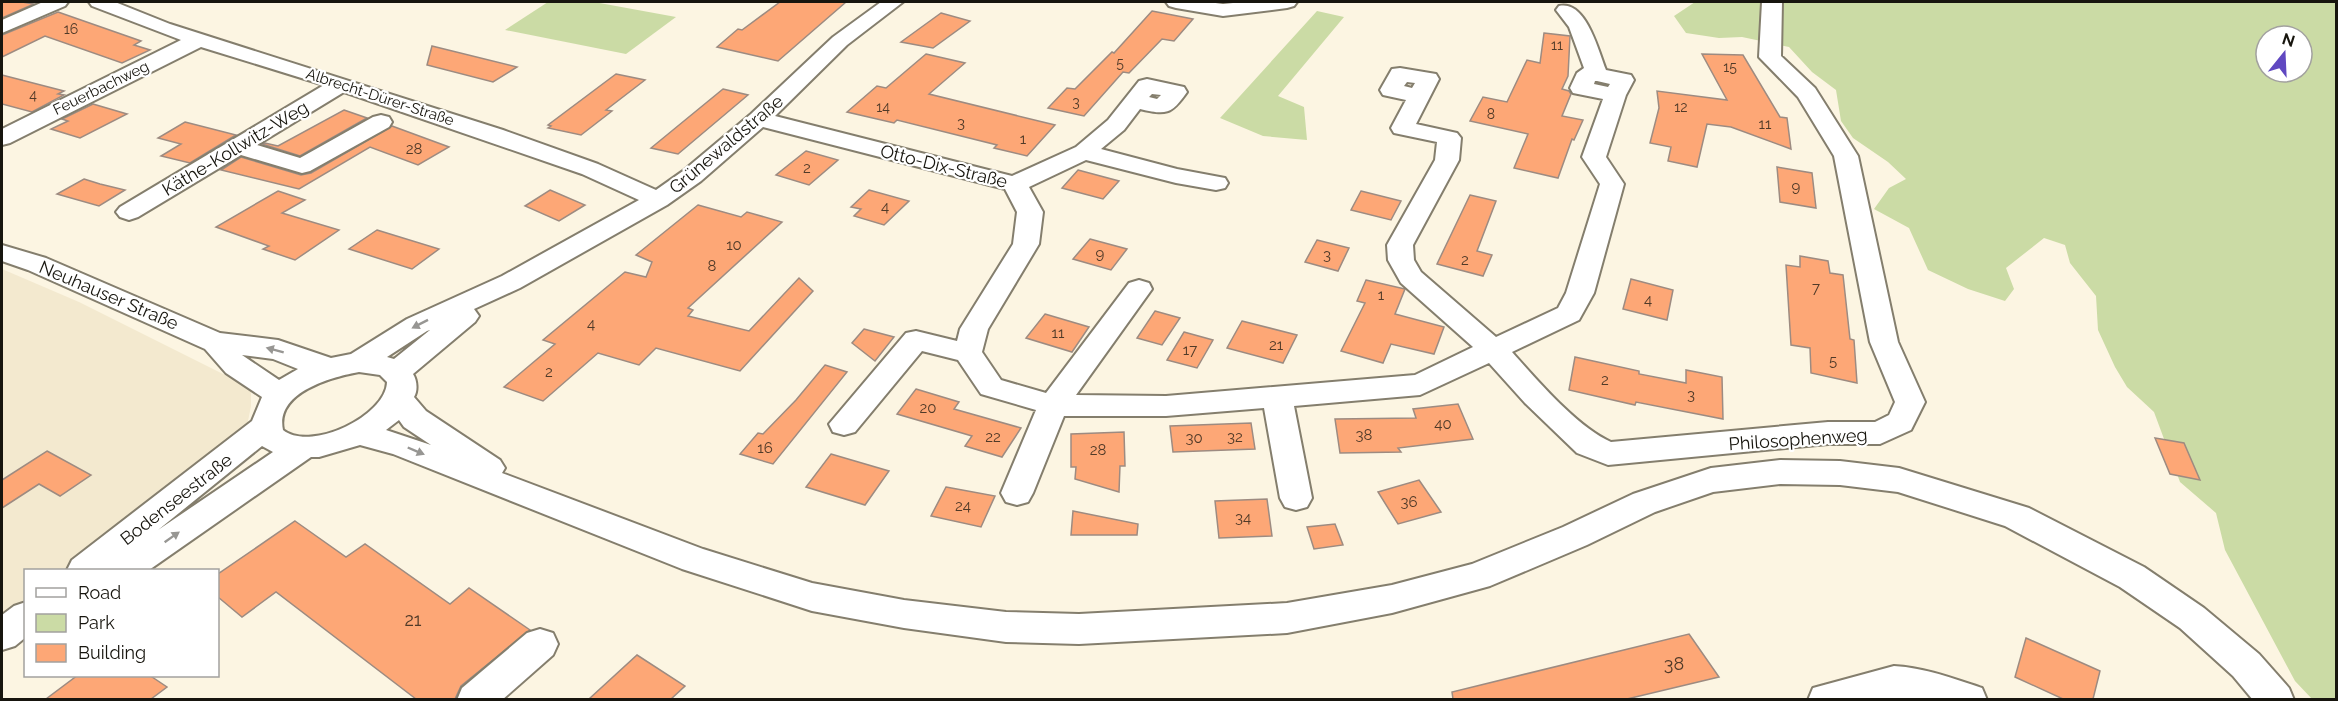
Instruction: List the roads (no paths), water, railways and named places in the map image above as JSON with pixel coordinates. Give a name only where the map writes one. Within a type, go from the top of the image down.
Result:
[{"type":"street","points":[[2,27],[58,2]]},
{"type":"street","name":"Albrecht-Dürer-Straße","points":[[99,2],[341,95],[590,169],[657,200]]},
{"type":"street","name":"Grünewaldstraße","points":[[359,362],[417,325],[511,282],[657,200],[692,176],[759,119],[840,41],[893,2]]},
{"type":"street","points":[[1176,2],[1223,10],[1287,2]]},
{"type":"street","name":"Philosophenweg","points":[[1419,96],[1402,128],[1449,138],[1447,160],[1400,245],[1401,260],[1410,277],[1493,349],[1536,396],[1588,445],[1608,454],[1828,433],[1880,433],[1900,422],[1910,402],[1884,342],[1846,156],[1807,93],[1770,57],[1772,2]]},
{"type":"street","points":[[844,424],[916,340],[968,353],[991,387],[1053,405],[1166,406],[1420,385],[1569,314],[1580,293],[1612,184],[1594,157],[1615,95],[1581,88],[1588,73],[1597,75],[1579,26],[1566,10]]},
{"type":"street","name":"Feuerbachweg","points":[[2,138],[200,39]]},
{"type":"street","name":"Käthe-Kollwitz-Weg","points":[[129,212],[341,95]]},
{"type":"street","points":[[1016,184],[1084,152],[1116,125],[1135,101]]},
{"type":"street","name":"Otto-Dix-Straße","points":[[759,119],[1016,184],[1030,212],[1026,244],[974,329],[968,353]]},
{"type":"street","points":[[245,149],[302,166],[381,122]]},
{"type":"street","points":[[1084,152],[1176,176],[1216,183]]},
{"type":"street","name":"Neuhauser Straße","points":[[2,254],[36,264],[220,350],[246,374],[281,396]]},
{"type":"street","name":"Grünewaldstraße","points":[[302,448],[331,445],[360,434],[384,418],[398,386],[439,335],[511,282]]},
{"type":"street","points":[[1017,493],[1053,405],[1139,289]]},
{"type":"street","name":"Neuhauser Straße","points":[[220,350],[278,350],[310,363],[331,368]]},
{"type":"street","points":[[302,448],[278,441],[272,437],[267,425],[270,411],[281,396],[296,384],[331,368],[359,362],[381,364],[398,386],[416,419],[525,493]]},
{"type":"street","points":[[1277,397],[1296,498]]},
{"type":"street","name":"Bodenseestraße","points":[[85,569],[267,425]]},
{"type":"street","points":[[360,434],[402,445],[694,560],[812,597],[904,614],[1006,627],[1078,629],[1287,618],[1392,599],[1478,576],[1575,536],[1644,503],[1711,480],[1780,472],[1840,473],[1899,480],[2017,517],[2132,577],[2192,618],[2246,666],[2276,699]]},
{"type":"street","name":"Bodenseestraße","points":[[125,569],[302,448]]},
{"type":"street","points":[[2,635],[24,618]]},
{"type":"street","points":[[2,653],[24,638]]},
{"type":"street","points":[[475,699],[540,644]]},
{"type":"street","points":[[1826,699],[1894,682],[1922,684],[1969,699]]}]
